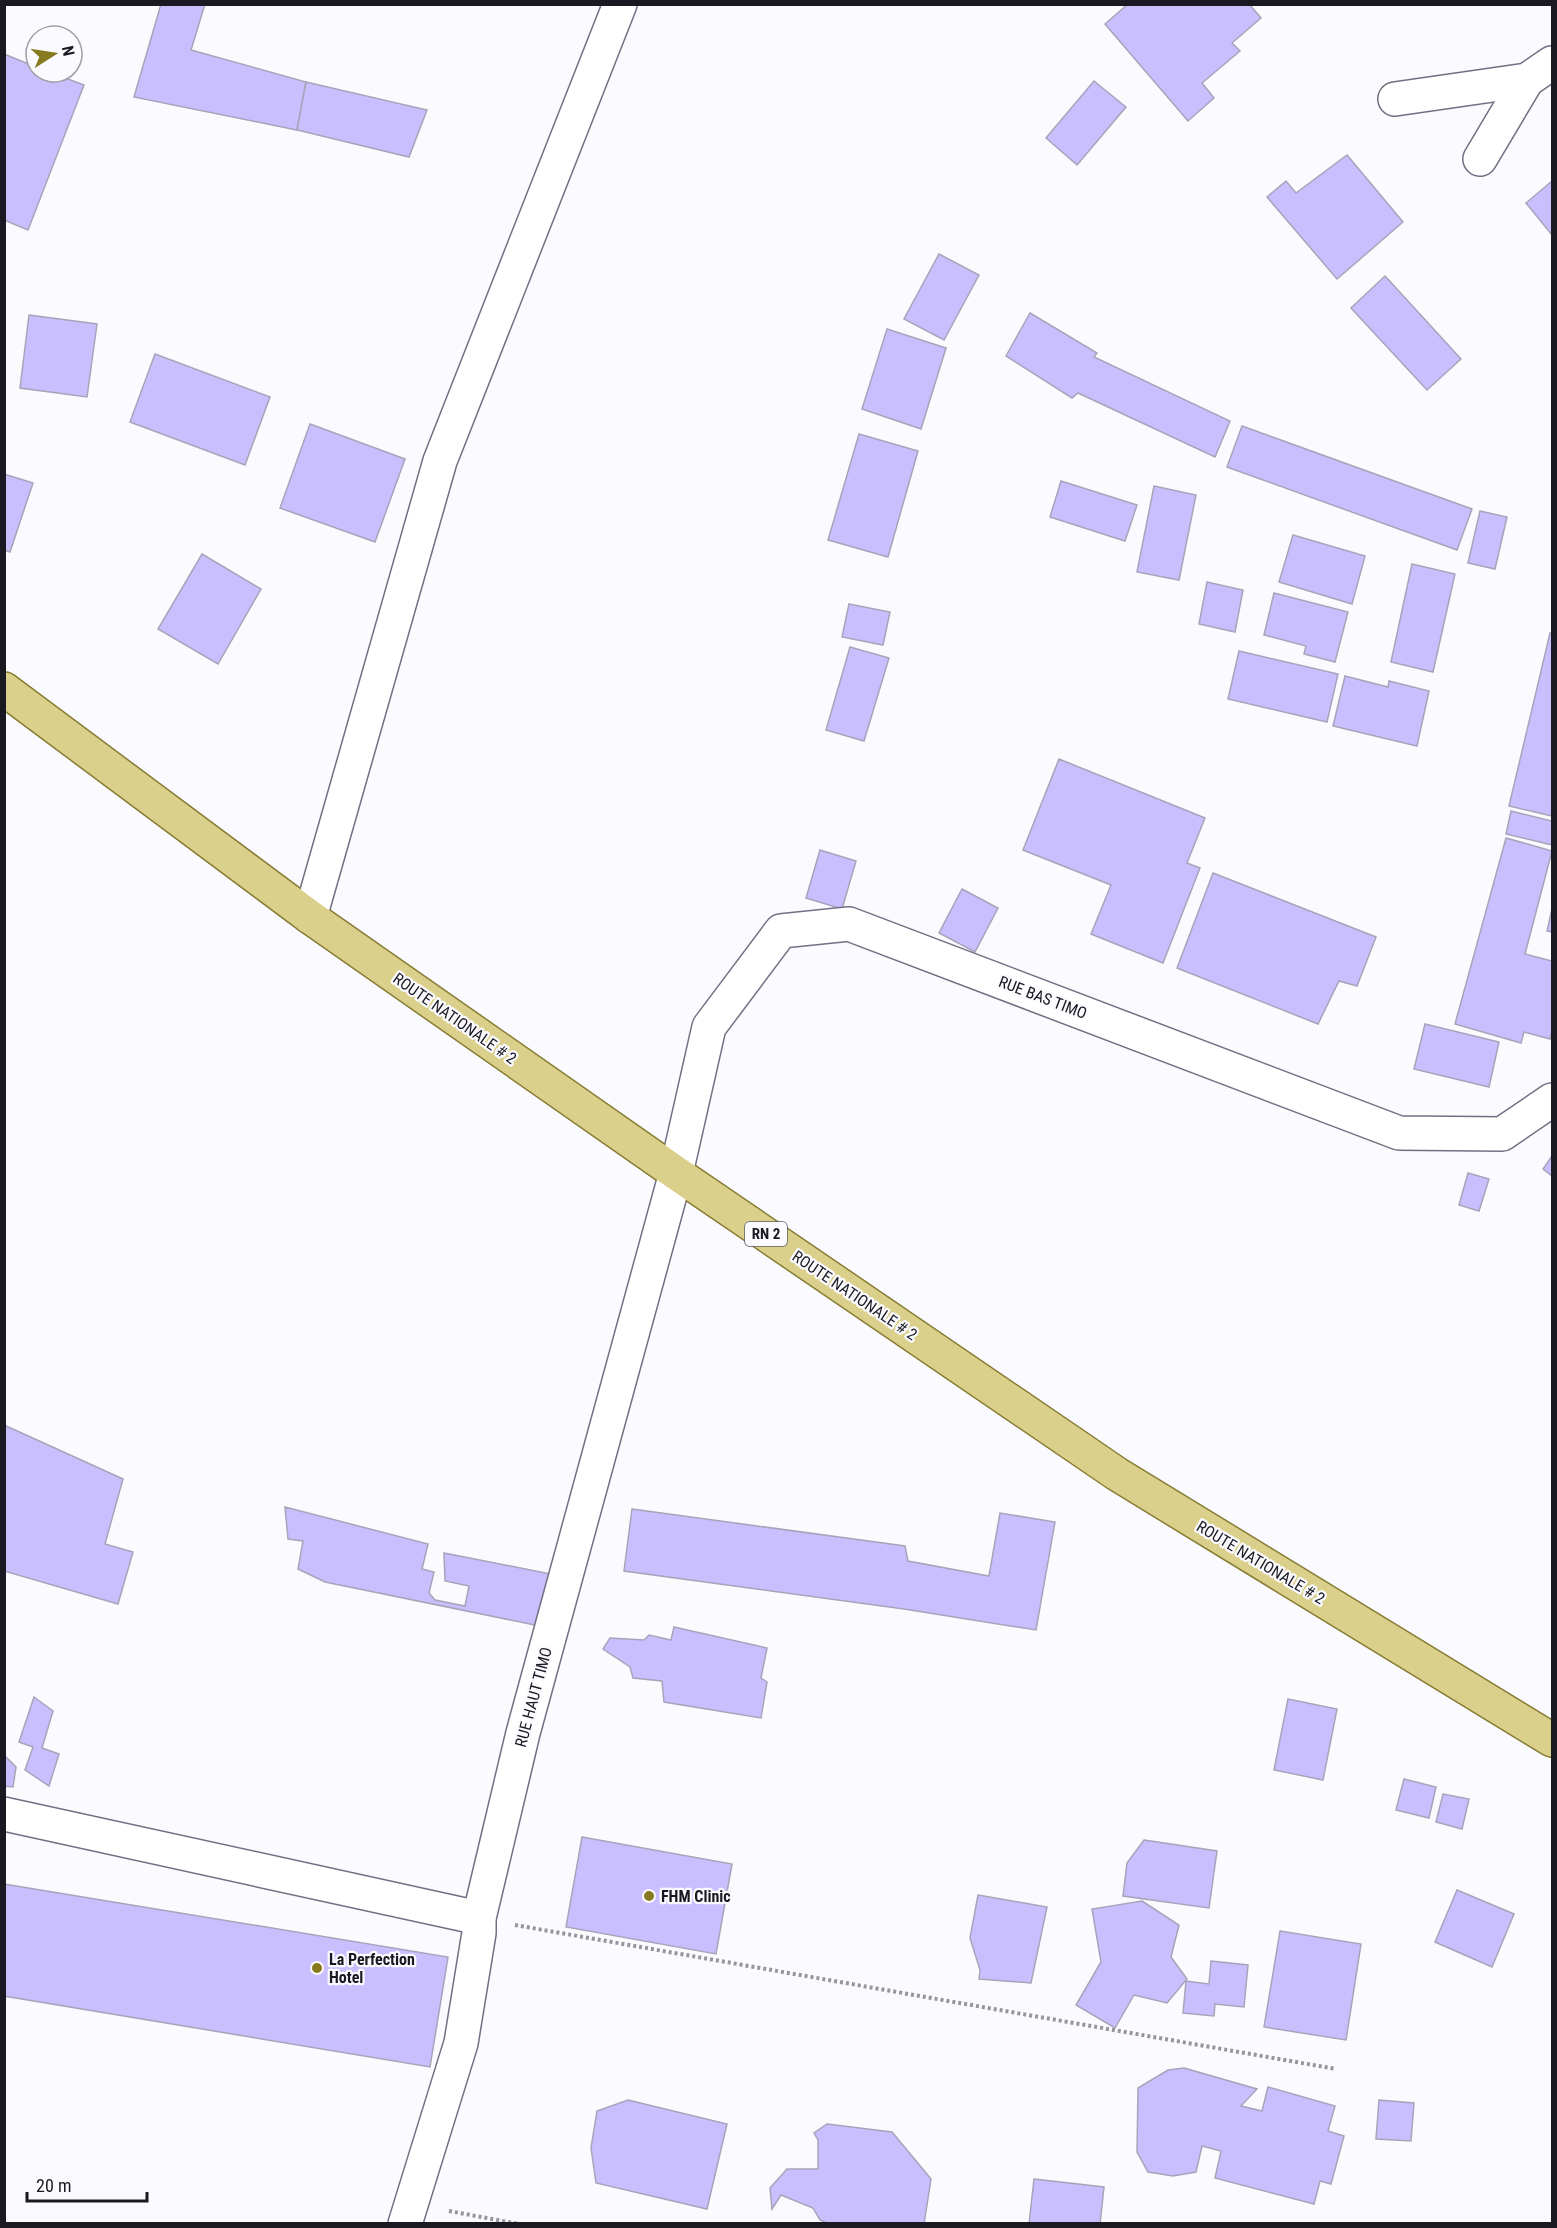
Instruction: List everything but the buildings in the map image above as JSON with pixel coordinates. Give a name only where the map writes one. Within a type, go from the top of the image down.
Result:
[{"type":"main road","name":"ROUTE NATIONALE # 2","points":[[4,690],[310,917],[676,1173],[1117,1474],[1552,1740]]},
{"type":"street","points":[[310,917],[440,461],[620,4]]},
{"type":"street","points":[[1395,99],[1540,72]]},
{"type":"street","points":[[1480,159],[1540,72]]},
{"type":"street","name":"RUE BAS TIMO","points":[[676,1173],[709,1027],[782,931],[849,924],[1400,1133],[1502,1134],[1552,1100]]},
{"type":"street","name":"RUE HAUT TIMO","points":[[408,2214],[461,2043],[479,1933],[479,1918],[523,1733],[676,1173]]},
{"type":"street","points":[[4,1814],[479,1918]]},
{"type":"path","points":[[479,1918],[1336,2069]]},
{"type":"path","points":[[408,2214],[519,2223]]},
{"type":"place","name":"FHM Clinic","points":[[649,1896]]},
{"type":"place","name":"La Perfection Hotel","points":[[317,1968]]}]
